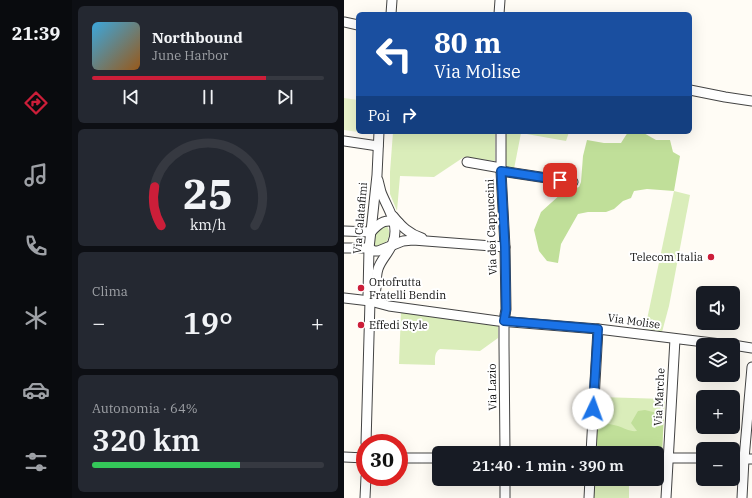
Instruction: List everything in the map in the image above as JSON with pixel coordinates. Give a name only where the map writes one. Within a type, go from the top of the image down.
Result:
[{"type":"street","points":[[390,12],[392,0]]},
{"type":"street","points":[[499,12],[500,0]]},
{"type":"street","points":[[344,22],[356,25]]},
{"type":"street","points":[[692,90],[750,102]]},
{"type":"street","name":"Via Calatafimi","points":[[366,434],[370,301],[368,295],[369,248],[377,172],[379,134]]},
{"type":"street","name":"Via dei Cappuccini","points":[[501,134],[501,170],[505,247],[506,310],[504,321]]},
{"type":"street","points":[[344,141],[378,146]]},
{"type":"street","points":[[467,162],[501,170],[573,182]]},
{"type":"street","name":"Via Calatafimi","points":[[370,301],[376,293],[377,275],[380,265],[392,245],[395,235],[395,220],[380,190],[377,172]]},
{"type":"street","points":[[344,231],[371,232],[376,226],[383,222],[395,220],[414,236],[435,241]]},
{"type":"street","points":[[344,248],[369,248],[378,251],[403,241],[435,241],[505,247]]},
{"type":"street","name":"Via Molise","points":[[344,298],[370,301],[389,306],[491,320],[598,329],[696,341]]},
{"type":"street","name":"Via Lazio","points":[[504,321],[505,446]]},
{"type":"street","points":[[591,446],[598,329]]},
{"type":"street","name":"Via Marche","points":[[666,498],[675,339]]},
{"type":"street","points":[[740,347],[752,348]]},
{"type":"street","points":[[742,498],[748,459],[752,366]]},
{"type":"street","points":[[344,457],[356,458]]},
{"type":"street","points":[[408,458],[432,458]]},
{"type":"street","points":[[664,458],[696,458]]},
{"type":"street","points":[[365,498],[366,486]]},
{"type":"street","points":[[505,486],[505,498]]},
{"type":"street","points":[[589,498],[590,486]]},
{"type":"green space","points":[[344,98],[356,100],[356,132],[344,130]]},
{"type":"green space","points":[[393,134],[495,134],[495,161],[464,157],[434,177],[400,176],[397,211],[390,194]]},
{"type":"green space","points":[[506,134],[521,134],[514,169],[506,168]]},
{"type":"green space","points":[[527,134],[568,134],[566,141]]},
{"type":"green space","points":[[627,134],[646,134],[656,140],[670,140],[673,152],[680,156],[674,191],[647,189],[634,191],[631,198],[623,201],[614,209],[606,212],[588,212],[578,214],[561,244],[558,263],[547,261],[539,251],[534,230],[541,212],[562,193],[579,187],[581,182],[583,156],[587,140],[604,143],[621,143]]},
{"type":"green space","points":[[674,191],[690,195],[669,306],[662,332],[645,329]]},
{"type":"green space","points":[[384,225],[387,226],[389,232],[388,240],[382,247],[373,247],[375,234]]},
{"type":"green space","points":[[401,312],[498,325],[498,338],[480,351],[440,349],[436,354],[435,365],[399,364]]},
{"type":"green space","points":[[600,397],[665,399],[662,446],[596,446]]},
{"type":"green space","points":[[638,411],[664,411],[662,446],[596,446],[598,422],[637,431],[631,423]]},
{"type":"green space","points":[[594,486],[629,486],[629,498],[593,498]]},
{"type":"place","name":"Telecom Italia","points":[[711,257]]},
{"type":"place","name":"Ortofrutta Fratelli Bendin","points":[[361,288]]},
{"type":"place","name":"Effedi Style","points":[[361,325]]},
{"type":"route","points":[[560,180],[501,171],[505,247],[506,310],[504,321],[598,329],[593,409]]}]
